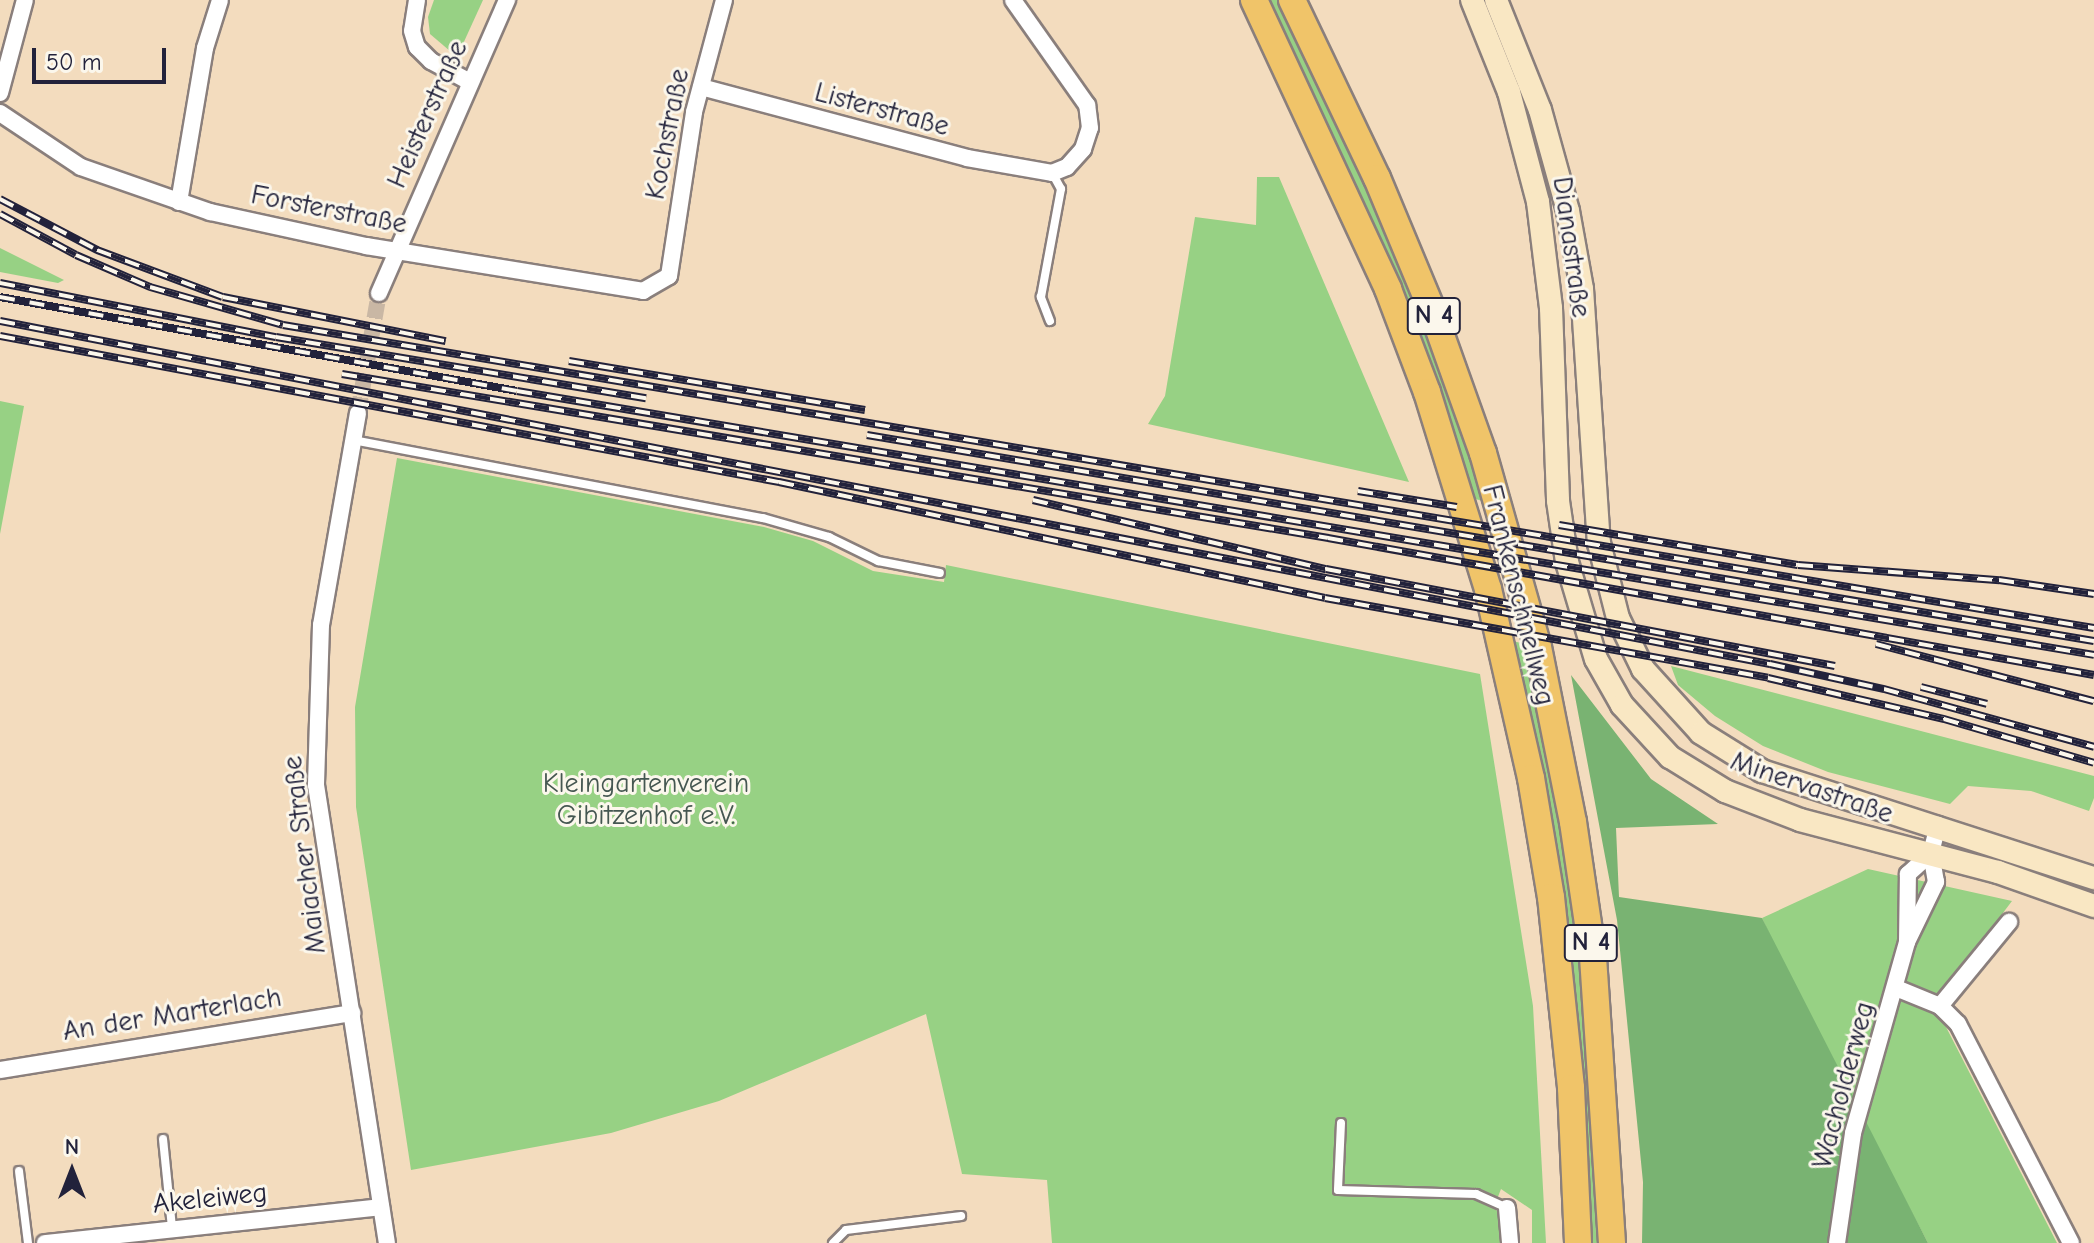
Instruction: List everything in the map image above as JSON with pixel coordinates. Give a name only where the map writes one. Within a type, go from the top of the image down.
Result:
[{"type":"highway","name":"Frankenschnellweg","points":[[1254,0],[1388,289],[1459,489],[1491,602],[1551,897],[1571,1088],[1578,1243]]},
{"type":"highway","name":"Frankenschnellweg","points":[[1292,0],[1371,164],[1427,298],[1483,453],[1538,647],[1573,822],[1593,957],[1612,1243]]},
{"type":"main road","name":"Dianastraße","points":[[1472,0],[1509,92],[1538,202],[1553,324],[1559,512]]},
{"type":"main road","name":"Dianastraße","points":[[1496,0],[1531,84],[1562,185],[1582,289],[1588,396]]},
{"type":"main road","name":"Minervastraße","points":[[1588,396],[1594,505],[1606,576],[1628,642],[1663,695],[1712,742],[1762,771],[1938,825],[2094,878]]},
{"type":"main road","name":"Minervastraße","points":[[1559,512],[1574,590],[1602,673],[1660,748],[1710,784],[1766,808],[1881,844],[1931,853],[2094,906]]},
{"type":"street","points":[[0,93],[25,0]]},
{"type":"street","points":[[179,202],[205,48],[220,0]]},
{"type":"street","points":[[417,0],[412,31],[417,47],[431,61],[470,82]]},
{"type":"street","name":"Heisterstraße","points":[[396,249],[507,0]]},
{"type":"street","name":"Kochstraße","points":[[667,280],[701,87],[724,0]]},
{"type":"street","points":[[1013,0],[1087,105],[1090,128],[1083,149],[1067,167],[1052,173]]},
{"type":"street","name":"Listerstraße","points":[[701,87],[967,158],[1052,173]]},
{"type":"street","name":"Forsterstraße","points":[[0,113],[81,167],[179,202],[396,249],[643,291],[667,280]]},
{"type":"street","points":[[379,293],[396,249]]},
{"type":"street","name":"Maiacher Straße","points":[[358,413],[321,625],[316,785],[387,1243]]},
{"type":"street","points":[[1931,853],[1938,825]]},
{"type":"street","name":"Wacholderweg","points":[[1907,942],[1908,874],[1931,853]]},
{"type":"street","name":"Wacholderweg","points":[[1837,1243],[1853,1133],[1907,942],[1936,882],[1931,853]]},
{"type":"street","points":[[1940,1006],[2009,922]]},
{"type":"street","points":[[1896,988],[1940,1006],[1958,1024],[2071,1243]]},
{"type":"street","name":"An der Marterlach","points":[[0,1070],[352,1013]]},
{"type":"street","name":"Akeleiweg","points":[[45,1243],[381,1207]]},
{"type":"street","points":[[1507,1208],[1510,1243]]},
{"type":"lane","points":[[1050,321],[1041,297],[1061,189],[1052,173]]},
{"type":"lane","points":[[352,440],[763,518],[829,537],[878,561],[940,573]]},
{"type":"lane","points":[[1341,1123],[1338,1190],[1476,1194],[1507,1208]]},
{"type":"lane","points":[[163,1139],[172,1228]]},
{"type":"lane","points":[[19,1171],[28,1243]]},
{"type":"lane","points":[[833,1243],[846,1230],[961,1216]]},
{"type":"green space","points":[[434,0],[483,0],[457,57],[430,34],[428,17]]},
{"type":"green space","points":[[1266,0],[1279,0],[1409,279],[1486,502],[1472,498],[1397,287]]},
{"type":"green space","points":[[1257,177],[1279,177],[1409,482],[1148,424],[1165,396],[1195,217],[1256,225]]},
{"type":"green space","points":[[0,248],[64,280],[58,283],[0,272]]},
{"type":"green space","points":[[0,401],[24,406],[0,534]]},
{"type":"green space","name":"Kleingartenverein Gibitzenhof e.V.","points":[[397,458],[764,527],[813,541],[873,571],[944,582],[946,565],[1480,674],[1533,1006],[1546,1243],[1532,1243],[1532,1210],[1501,1189],[1494,1207],[1502,1218],[1500,1243],[1052,1243],[1047,1180],[962,1174],[926,1014],[719,1101],[611,1133],[411,1170],[356,807],[355,707]]},
{"type":"green space","points":[[1512,641],[1526,644],[1584,965],[1600,1243],[1587,1243]]},
{"type":"green space","points":[[1671,666],[2094,776],[2094,798],[2089,811],[2031,791],[1968,786],[1950,804],[1828,772],[1763,746],[1715,716],[1678,685]]},
{"type":"green space","points":[[1571,675],[1651,779],[1718,824],[1616,828],[1619,897],[1762,918],[1928,1243],[1642,1243],[1643,1182],[1617,920]]},
{"type":"green space","points":[[1868,869],[2012,901],[1931,1008],[1946,1027],[2057,1243],[1928,1243],[1802,1004],[1762,918]]},
{"type":"tunnel","points":[[358,413],[379,293]]},
{"type":"railway","points":[[0,199],[97,250],[223,297],[446,341]]},
{"type":"railway","points":[[0,214],[76,255],[150,287],[283,325],[2094,628]]},
{"type":"railway","points":[[0,283],[276,337],[646,398]]},
{"type":"railway","points":[[0,297],[517,391],[2094,655]]},
{"type":"railway","points":[[0,321],[1770,664],[1884,689],[2094,747]]},
{"type":"railway","points":[[0,336],[779,482],[1325,598],[1768,678],[1944,719],[2094,763]]},
{"type":"railway","points":[[569,361],[865,410]]},
{"type":"railway","points":[[342,374],[1328,538],[2094,675]]},
{"type":"railway","points":[[867,435],[2094,641]]},
{"type":"railway","points":[[1358,491],[1457,507]]},
{"type":"railway","points":[[1033,500],[1326,569],[1835,666]]},
{"type":"railway","points":[[1559,525],[1798,565],[1999,580],[2094,594]]},
{"type":"railway","points":[[1876,644],[2094,701]]},
{"type":"railway","points":[[1921,687],[1987,704]]}]
